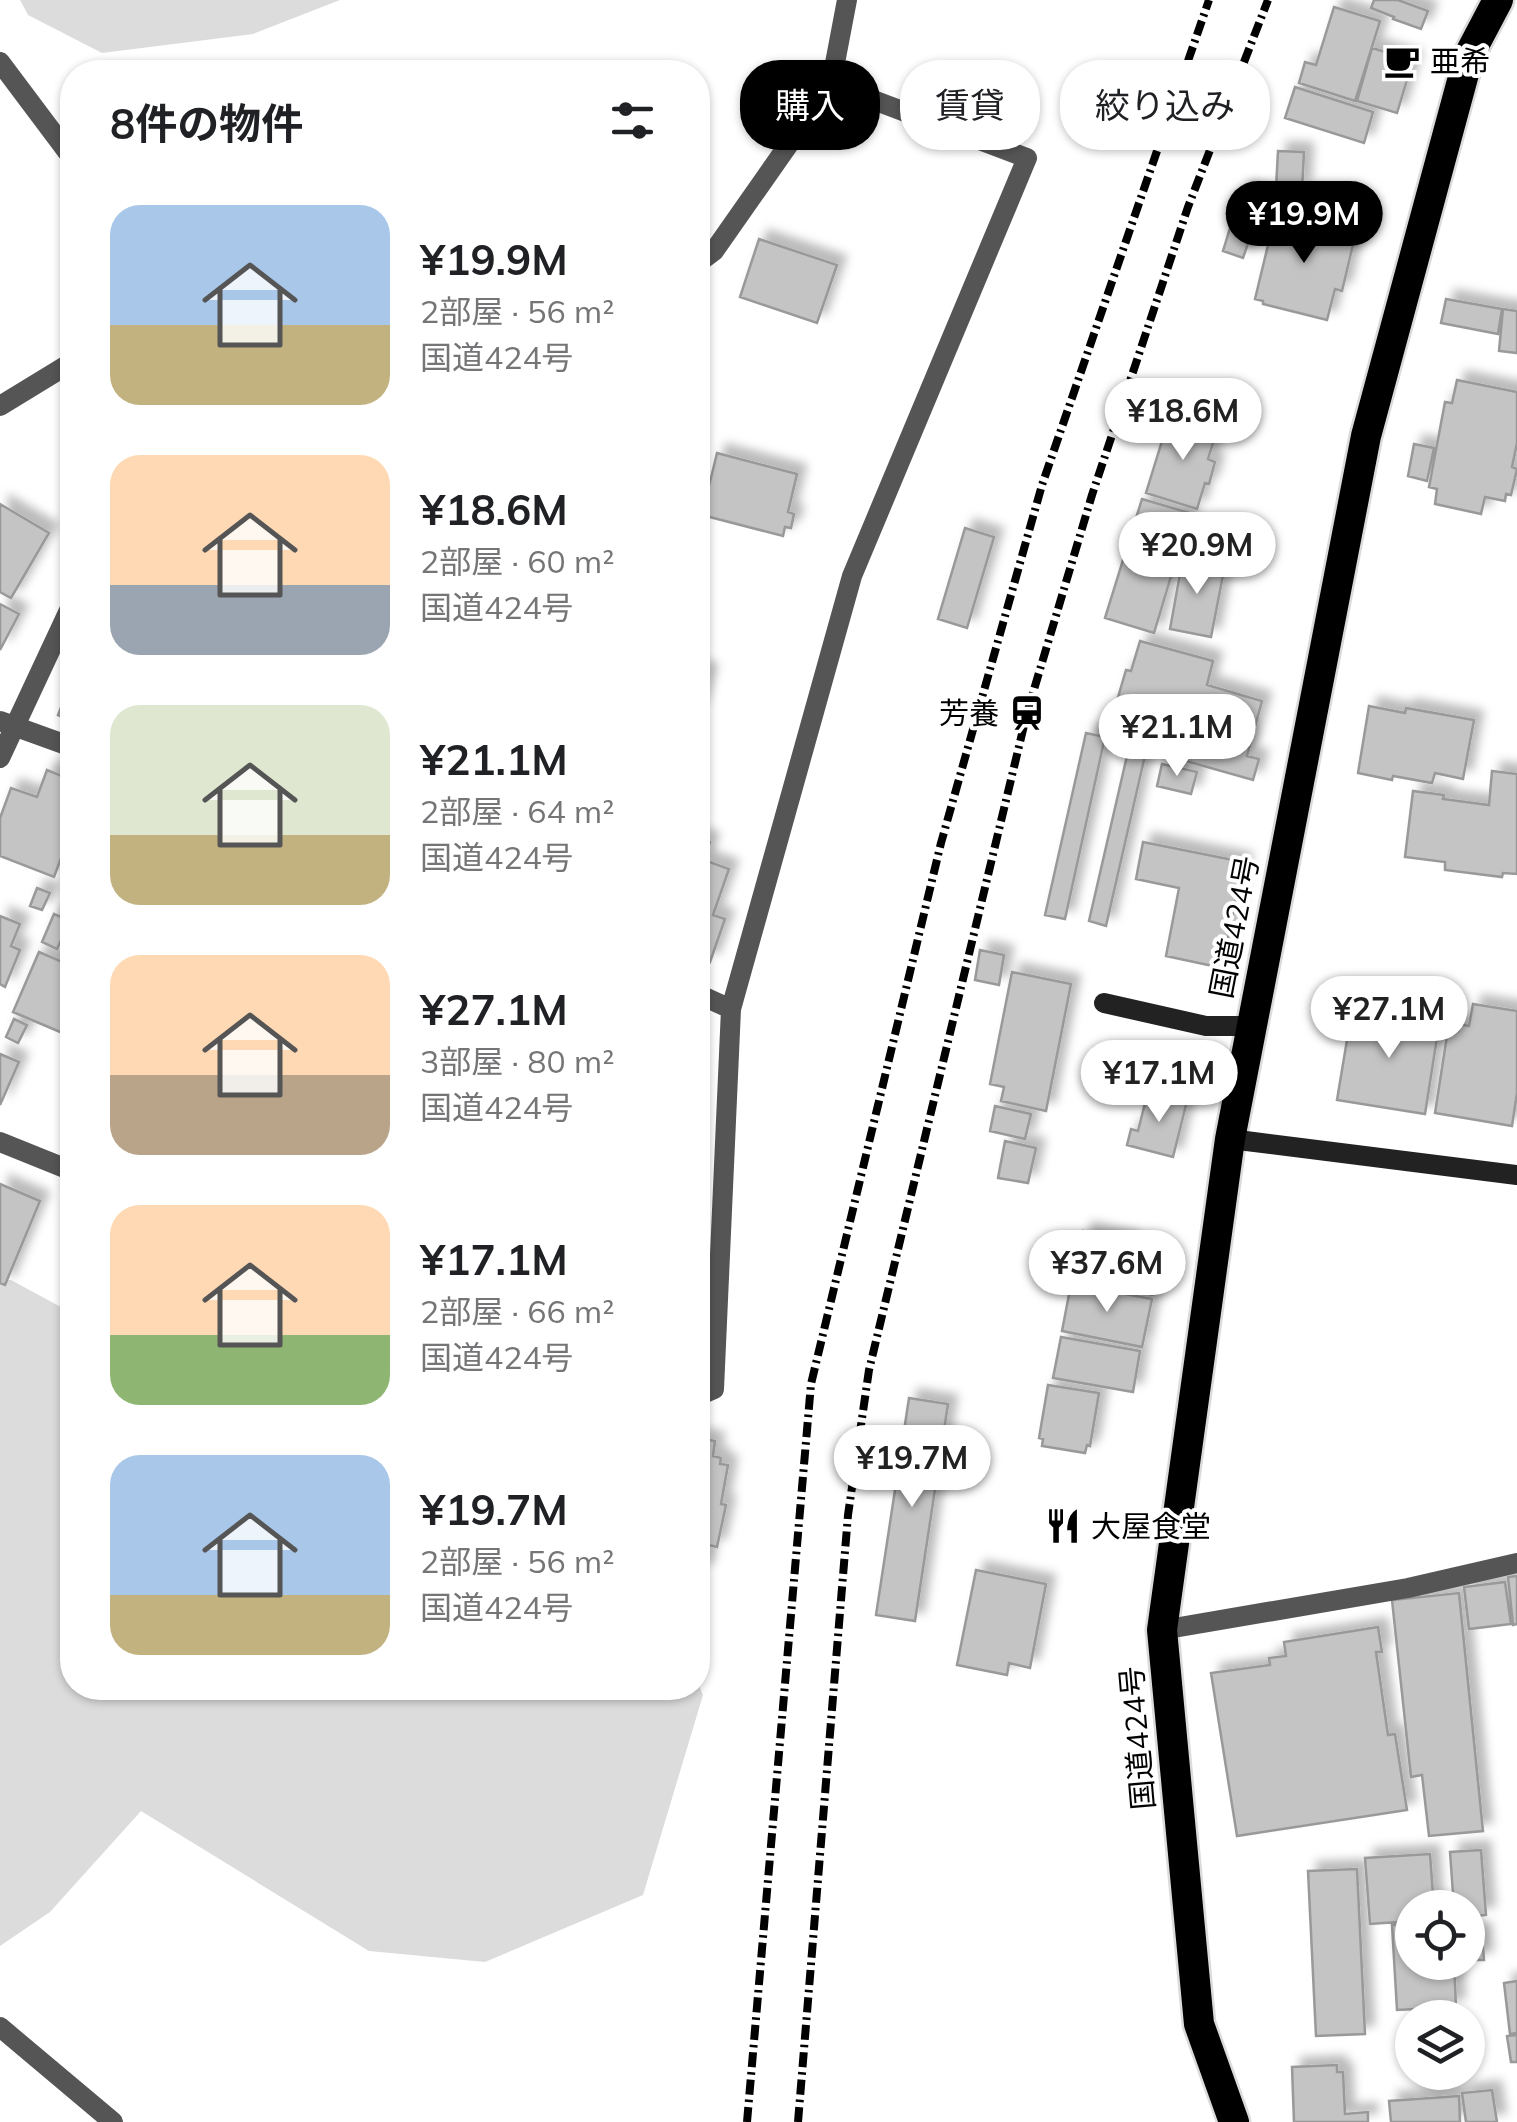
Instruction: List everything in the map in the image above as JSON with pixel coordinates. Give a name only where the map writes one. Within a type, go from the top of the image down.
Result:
[{"type":"highway","name":"国道424号","points":[[1234,2122],[1200,2024],[1162,1630],[1230,1139],[1366,436],[1469,56],[1498,0]]},
{"type":"street","points":[[836,60],[847,0]]},
{"type":"street","points":[[0,62],[60,142]]},
{"type":"street","points":[[710,1391],[714,1389],[732,1009],[852,576],[1027,158],[880,102]]},
{"type":"street","points":[[710,254],[785,150]]},
{"type":"street","points":[[0,406],[60,369]]},
{"type":"street","points":[[0,758],[7,723],[60,626]]},
{"type":"street","points":[[7,723],[60,743]]},
{"type":"street","points":[[710,999],[732,1009]]},
{"type":"street","points":[[1104,1003],[1206,1026],[1250,1026]]},
{"type":"street","points":[[1230,1139],[1517,1175]]},
{"type":"street","points":[[0,1142],[60,1166]]},
{"type":"street","points":[[1162,1630],[1408,1588],[1517,1563]]},
{"type":"street","points":[[0,2027],[113,2122]]},
{"type":"shaded area","points":[[20,0],[340,0],[253,34],[102,53],[28,15]]},
{"type":"shaded area","points":[[0,1280],[11,1280],[60,1307],[60,1700],[702,1700],[643,1895],[485,1962],[369,1951],[141,1811],[50,1912],[0,1946]]},
{"type":"building","points":[[1374,0],[1398,0],[1428,11],[1421,29],[1371,8]]},
{"type":"building","points":[[1334,7],[1380,21],[1355,101],[1299,83],[1305,62],[1316,65]]},
{"type":"building","points":[[1372,48],[1413,60],[1397,113],[1357,101]]},
{"type":"building","points":[[1295,87],[1373,112],[1364,143],[1285,118]]},
{"type":"building","points":[[1278,151],[1304,152],[1302,189],[1276,188]]},
{"type":"building","points":[[1242,190],[1262,196],[1255,217],[1235,211]]},
{"type":"building","points":[[1276,212],[1356,232],[1342,291],[1335,289],[1327,320],[1255,299]]},
{"type":"building","points":[[1230,228],[1251,235],[1243,258],[1223,251]]},
{"type":"building","points":[[759,239],[837,265],[817,323],[740,297]]},
{"type":"building","points":[[1446,299],[1502,309],[1498,334],[1441,323]]},
{"type":"building","points":[[1503,309],[1517,311],[1517,353],[1499,351]]},
{"type":"building","points":[[1457,380],[1517,392],[1517,443],[1512,467],[1517,469],[1511,495],[1506,494],[1505,501],[1485,497],[1481,514],[1435,504],[1437,489],[1429,487],[1445,402],[1452,403]]},
{"type":"building","points":[[1170,415],[1217,430],[1208,459],[1215,462],[1197,509],[1146,493]]},
{"type":"building","points":[[1414,444],[1434,448],[1427,481],[1408,476]]},
{"type":"building","points":[[717,453],[797,474],[788,512],[794,514],[791,528],[785,527],[783,536],[710,517],[710,482]]},
{"type":"building","points":[[1142,499],[1190,513],[1154,633],[1105,618]]},
{"type":"building","points":[[0,504],[49,533],[11,598],[0,592]]},
{"type":"building","points":[[965,528],[994,537],[967,628],[938,619]]},
{"type":"building","points":[[1183,557],[1225,565],[1211,637],[1170,629]]},
{"type":"building","points":[[0,604],[19,614],[0,650]]},
{"type":"building","points":[[1140,641],[1213,661],[1207,685],[1262,701],[1247,756],[1259,759],[1253,780],[1161,754],[1165,742],[1116,728],[1120,712],[1114,711],[1126,670],[1131,671]]},
{"type":"building","points":[[1369,706],[1474,720],[1463,779],[1435,773],[1432,783],[1358,773]]},
{"type":"building","points":[[1086,733],[1105,737],[1065,919],[1045,915]]},
{"type":"building","points":[[1132,734],[1149,738],[1106,926],[1089,921]]},
{"type":"building","points":[[1162,764],[1197,772],[1191,794],[1157,786]]},
{"type":"building","points":[[47,770],[60,775],[60,861],[54,877],[0,856],[0,818],[11,788],[37,797]]},
{"type":"building","points":[[1492,771],[1517,774],[1517,874],[1503,873],[1502,877],[1445,870],[1445,862],[1405,857],[1413,791],[1489,805]]},
{"type":"building","points":[[1143,842],[1243,862],[1222,968],[1166,956],[1179,888],[1136,879]]},
{"type":"building","points":[[710,862],[729,869],[713,915],[725,919],[710,962]]},
{"type":"building","points":[[37,888],[50,893],[42,910],[30,906]]},
{"type":"building","points":[[54,914],[60,917],[57,949],[42,942]]},
{"type":"building","points":[[0,916],[20,924],[11,946],[20,950],[5,987],[0,984]]},
{"type":"building","points":[[980,950],[1004,955],[999,985],[975,980]]},
{"type":"building","points":[[39,952],[60,961],[60,1032],[13,1012]]},
{"type":"building","points":[[1012,972],[1071,984],[1046,1111],[1001,1101],[1004,1087],[990,1084]]},
{"type":"building","points":[[1473,1004],[1517,1011],[1517,1093],[1512,1126],[1435,1113],[1448,1029],[1458,1031],[1458,1024],[1469,1026]]},
{"type":"building","points":[[1352,1010],[1391,1017],[1391,1012],[1424,1017],[1423,1023],[1439,1025],[1425,1114],[1337,1100]]},
{"type":"building","points":[[14,1019],[27,1025],[18,1043],[6,1037]]},
{"type":"building","points":[[0,1054],[19,1062],[0,1105]]},
{"type":"building","points":[[1148,1091],[1187,1101],[1173,1157],[1127,1145],[1131,1129],[1138,1131]]},
{"type":"building","points":[[995,1106],[1031,1114],[1025,1139],[990,1131]]},
{"type":"building","points":[[1005,1141],[1036,1148],[1028,1183],[998,1178]]},
{"type":"building","points":[[0,1184],[40,1201],[5,1285],[0,1283]]},
{"type":"building","points":[[1083,1231],[1129,1241],[1127,1256],[1161,1263],[1153,1295],[1073,1279]]},
{"type":"building","points":[[1071,1284],[1152,1299],[1142,1347],[1062,1331]]},
{"type":"building","points":[[1061,1337],[1140,1351],[1133,1392],[1053,1378]]},
{"type":"building","points":[[1048,1385],[1099,1393],[1090,1446],[1087,1445],[1085,1453],[1042,1446],[1043,1439],[1039,1438]]},
{"type":"building","points":[[909,1398],[948,1404],[915,1621],[876,1615]]},
{"type":"building","points":[[710,1440],[715,1441],[713,1456],[721,1458],[720,1464],[728,1465],[721,1504],[726,1505],[717,1547],[710,1545]]},
{"type":"building","points":[[976,1570],[1046,1584],[1030,1668],[1009,1663],[1007,1675],[957,1665]]},
{"type":"building","points":[[1517,1576],[1517,1624],[1513,1625],[1508,1577]]},
{"type":"building","points":[[1505,1582],[1511,1624],[1469,1629],[1464,1587]]},
{"type":"building","points":[[1459,1593],[1483,1831],[1429,1836],[1422,1775],[1411,1777],[1392,1600]]},
{"type":"building","points":[[1378,1627],[1382,1652],[1376,1652],[1388,1735],[1395,1734],[1407,1810],[1237,1836],[1211,1673],[1270,1665],[1269,1658],[1286,1656],[1284,1642]]},
{"type":"building","points":[[1481,1850],[1484,1890],[1453,1890],[1450,1852]]},
{"type":"building","points":[[1430,1854],[1433,1890],[1395,1890],[1395,1922],[1370,1924],[1365,1858]]},
{"type":"building","points":[[1357,1869],[1365,2034],[1316,2036],[1308,1871]]},
{"type":"building","points":[[1392,1925],[1395,1925],[1395,1976]]},
{"type":"building","points":[[1395,1980],[1455,1980],[1456,2000],[1396,2000]]},
{"type":"building","points":[[1517,1981],[1517,2033],[1510,2034],[1504,1983]]},
{"type":"building","points":[[1517,2035],[1517,2062],[1511,2062],[1507,2036]]},
{"type":"building","points":[[1337,2065],[1337,2072],[1343,2072],[1345,2114],[1368,2112],[1368,2122],[1294,2122],[1292,2067]]},
{"type":"building","points":[[1492,2090],[1497,2122],[1466,2122],[1462,2093]]},
{"type":"building","points":[[1459,2096],[1460,2122],[1391,2122],[1389,2101]]},
{"type":"railway","points":[[747,2122],[811,1384],[941,843],[1042,485],[1209,0]]},
{"type":"railway","points":[[798,2122],[848,1515],[869,1370],[1027,713],[1092,495],[1188,207],[1268,0]]},
{"type":"place","name":"亜希","points":[[1402,61]]},
{"type":"place","name":"芳養","points":[[1027,713]]},
{"type":"place","name":"大屋食堂","points":[[1063,1526]]}]
